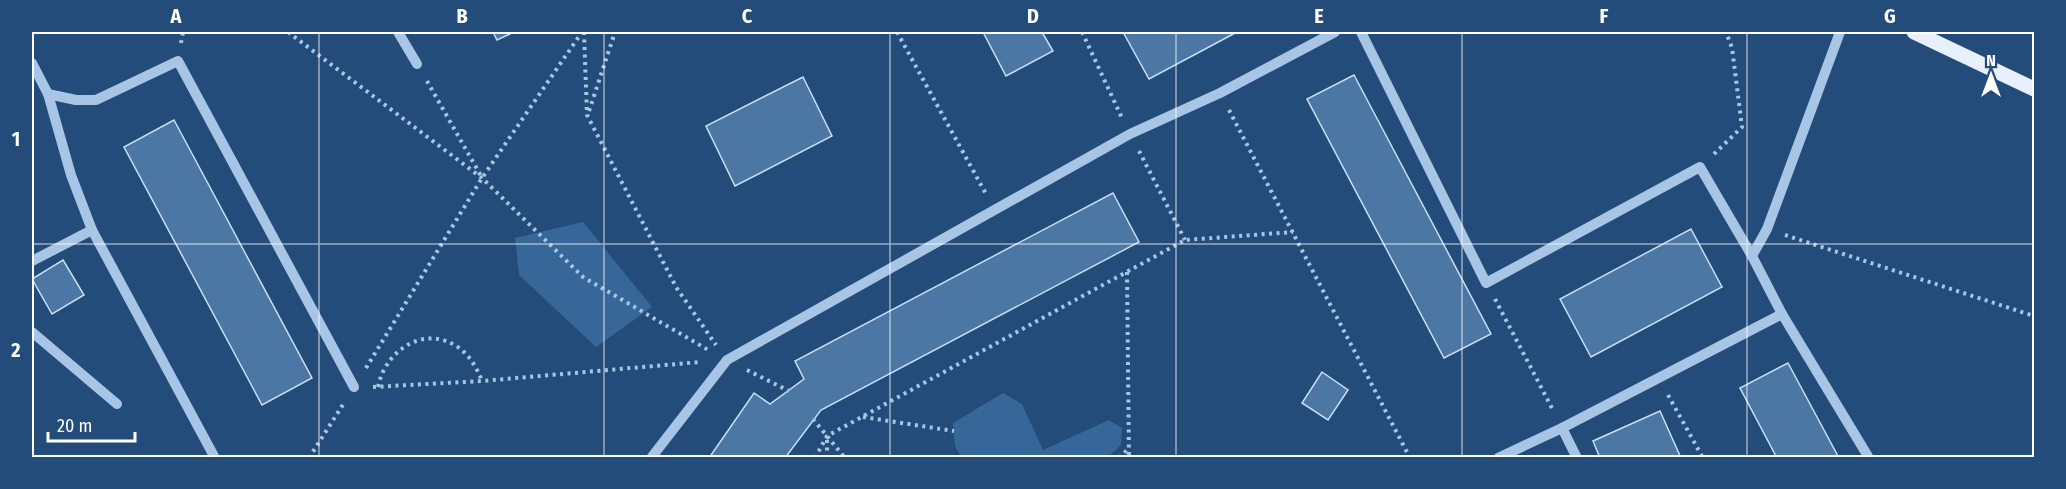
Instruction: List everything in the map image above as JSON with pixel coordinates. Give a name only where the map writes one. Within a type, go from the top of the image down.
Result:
[{"type":"main road","points":[[1914,32],[2034,89]]},
{"type":"lane","points":[[398,32],[417,64]]},
{"type":"lane","points":[[651,458],[727,360],[1130,134],[1220,93],[1335,32]]},
{"type":"lane","points":[[1361,32],[1486,283],[1700,167],[1752,256],[1782,314],[1869,458]]},
{"type":"lane","points":[[1752,256],[1767,229],[1840,32]]},
{"type":"lane","points":[[48,94],[76,100],[96,100],[178,61],[354,387]]},
{"type":"lane","points":[[32,63],[48,94],[72,176],[92,230],[215,458]]},
{"type":"lane","points":[[32,261],[92,230]]},
{"type":"lane","points":[[1498,458],[1659,379],[1782,314]]},
{"type":"lane","points":[[32,332],[117,404]]},
{"type":"lane","points":[[1562,428],[1577,458]]},
{"type":"path","points":[[288,32],[482,178],[583,277],[727,360],[789,391]]},
{"type":"path","points":[[309,458],[482,178],[583,32]]},
{"type":"path","points":[[583,32],[588,115],[676,287],[727,360]]},
{"type":"path","points":[[588,115],[615,32]]},
{"type":"path","points":[[897,32],[995,211]]},
{"type":"path","points":[[1700,167],[1742,127],[1732,48],[1726,32]]},
{"type":"path","points":[[417,64],[482,178]]},
{"type":"path","points":[[1220,93],[1410,458]]},
{"type":"path","points":[[1767,229],[2034,316]]},
{"type":"path","points":[[815,458],[827,436],[1185,240],[1293,232]]},
{"type":"path","points":[[1127,272],[1129,458]]},
{"type":"path","points":[[1486,283],[1562,428]]},
{"type":"path","points":[[378,387],[381,375],[395,353],[406,345],[432,339],[455,346],[464,352],[482,381]]},
{"type":"path","points":[[354,387],[482,381],[727,360]]},
{"type":"path","points":[[1659,379],[1703,458]]},
{"type":"path","points":[[862,417],[954,431]]},
{"type":"path","points":[[813,419],[845,458]]},
{"type":"path","points":[[827,436],[827,458]]},
{"type":"path","points":[[1119,458],[1128,449]]},
{"type":"shaded area","points":[[583,222],[652,307],[596,347],[519,275],[515,238]]},
{"type":"shaded area","points":[[1003,393],[1022,404],[1043,450],[1109,420],[1122,428],[1121,445],[1108,457],[961,457],[955,446],[953,423]]},
{"type":"building","points":[[493,32],[514,32],[497,40]]},
{"type":"building","points":[[983,32],[1042,32],[1053,51],[1006,76]]},
{"type":"building","points":[[1123,32],[1237,32],[1149,79]]},
{"type":"building","points":[[1354,75],[1491,334],[1444,358],[1307,99]]},
{"type":"building","points":[[803,77],[832,136],[735,186],[706,126]]},
{"type":"building","points":[[174,120],[312,378],[262,405],[124,147]]},
{"type":"building","points":[[1113,193],[1139,242],[821,410],[785,458],[709,458],[754,393],[770,404],[804,379],[795,361]]},
{"type":"building","points":[[1691,229],[1722,287],[1591,357],[1560,299]]},
{"type":"building","points":[[63,260],[84,295],[52,314],[32,279]]},
{"type":"building","points":[[1788,363],[1839,458],[1777,458],[1740,388]]},
{"type":"building","points":[[1322,372],[1348,390],[1328,420],[1302,403]]},
{"type":"building","points":[[1660,411],[1681,458],[1600,458],[1593,441]]}]
